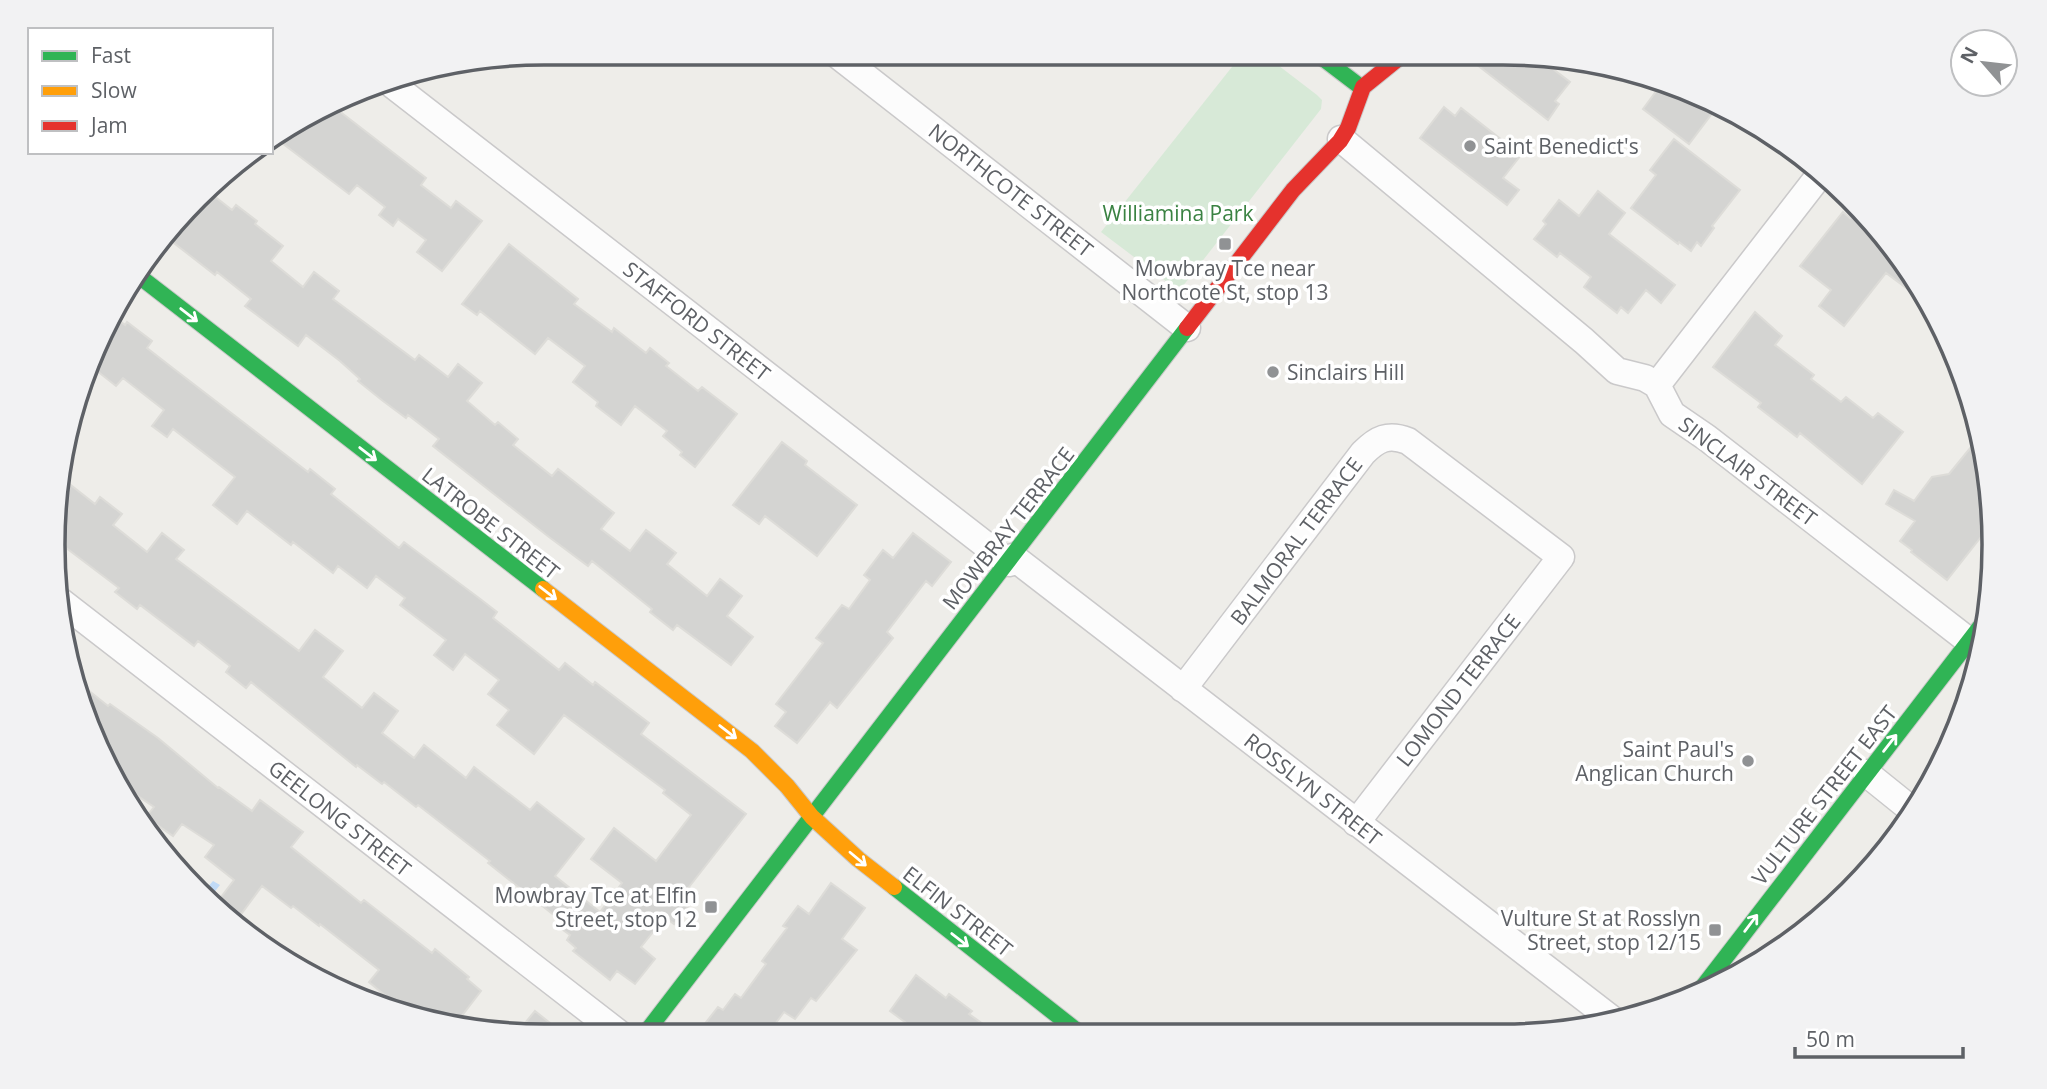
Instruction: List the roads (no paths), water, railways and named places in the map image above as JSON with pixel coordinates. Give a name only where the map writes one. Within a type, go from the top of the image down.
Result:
[{"type":"main road","points":[[1332,65],[1362,88],[1373,77],[1394,65]]},
{"type":"main road","name":"MOWBRAY TERRACE","points":[[652,1024],[1293,190],[1341,139],[1362,88]]},
{"type":"main road","name":"LATROBE STREET","points":[[145,280],[752,751],[787,786],[812,817]]},
{"type":"main road","name":"VULTURE STREET EAST","points":[[1710,977],[1973,635]]},
{"type":"main road","name":"ELFIN STREET","points":[[812,817],[858,859],[1068,1024]]},
{"type":"street","name":"NORTHCOTE STREET","points":[[850,65],[1187,328]]},
{"type":"street","name":"STAFFORD STREET","points":[[397,88],[1011,560]]},
{"type":"street","points":[[1341,139],[1584,341],[1607,364],[1617,371],[1644,378],[1657,385],[1816,181]]},
{"type":"street","name":"SINCLAIR STREET","points":[[1657,385],[1678,420],[1707,438],[1969,641]]},
{"type":"street","name":"BALMORAL TERRACE","points":[[1183,689],[1363,453],[1376,440],[1389,437],[1408,442],[1561,557]]},
{"type":"street","name":"LOMOND TERRACE","points":[[1356,823],[1561,557]]},
{"type":"street","name":"ROSSLYN STREET","points":[[1011,560],[1603,1013]]},
{"type":"street","name":"GEELONG STREET","points":[[69,608],[607,1024]]},
{"type":"street","points":[[1866,773],[1905,804]]},
{"type":"water","points":[[213,881],[220,885],[214,892],[208,887]]},
{"type":"place","name":"Saint Benedict's","points":[[1470,146]]},
{"type":"place","name":"Mowbray Tce near Northcote St, stop 13","points":[[1225,244]]},
{"type":"place","name":"Sinclairs Hill","points":[[1273,372]]},
{"type":"place","name":"Saint Paul's Anglican Church","points":[[1748,761]]},
{"type":"place","name":"Mowbray Tce at Elfin Street, stop 12","points":[[711,907]]},
{"type":"place","name":"Vulture St at Rosslyn Street, stop 12/15","points":[[1715,930]]},
{"type":"park label","name":"Williamina Park","points":[[1178,213]]}]
